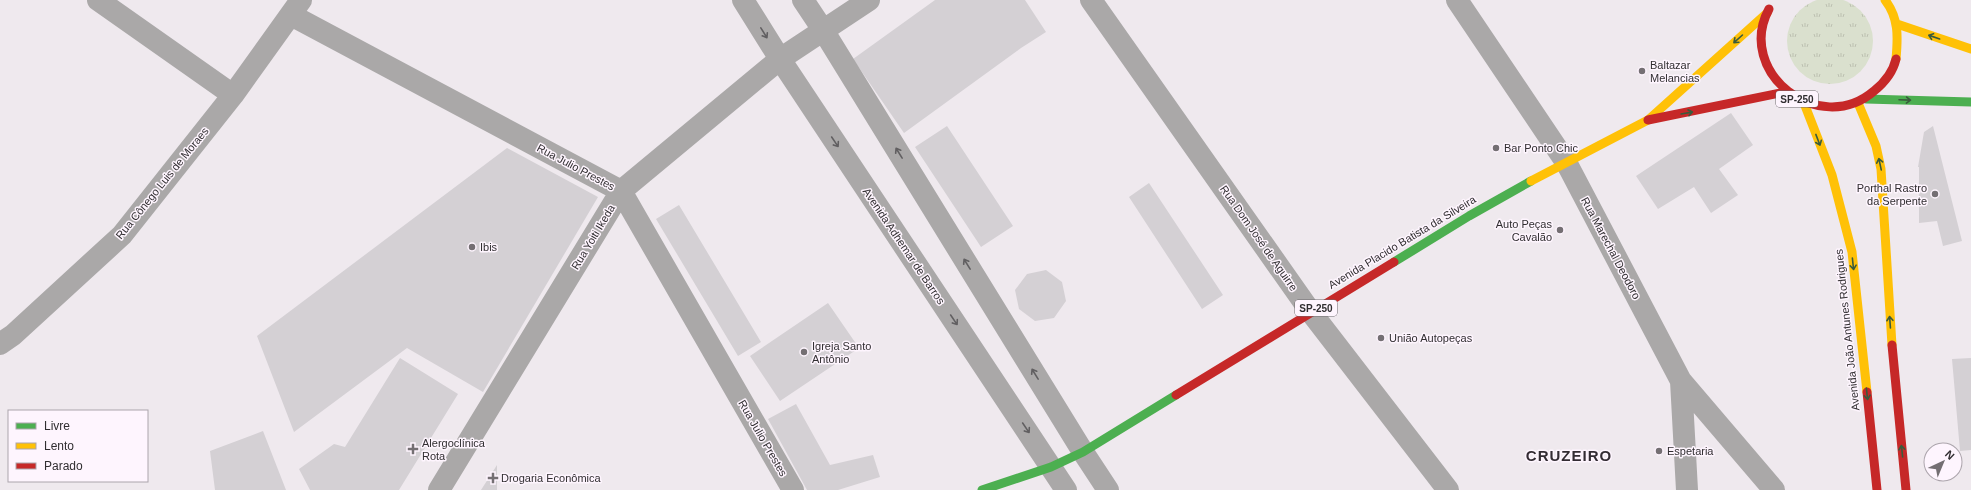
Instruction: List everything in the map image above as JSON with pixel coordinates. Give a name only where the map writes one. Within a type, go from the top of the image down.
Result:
[{"type":"main road","name":"SP-250","points":[[1775,0],[1767,13],[1761,34],[1763,55],[1771,76],[1785,92],[1804,103],[1831,109],[1858,103],[1866,99],[1883,85],[1894,67],[1899,46],[1897,24],[1889,5],[1885,0]]},
{"type":"main road","name":"Avenida Placido Batista da Silveira","points":[[982,490],[1051,466],[1083,452],[1310,311],[1469,216],[1566,162],[1648,120],[1767,13]]},
{"type":"main road","points":[[1897,24],[1971,49]]},
{"type":"main road","name":"Avenida Placido Batista da Silveira","points":[[1648,120],[1785,92]]},
{"type":"main road","name":"SP-250","points":[[1866,99],[1971,102]]},
{"type":"main road","name":"Avenida João Antunes Rodrigues","points":[[1804,103],[1832,175],[1852,252],[1877,490]]},
{"type":"main road","points":[[1858,103],[1876,146],[1881,169],[1890,323],[1906,490]]},
{"type":"street","points":[[98,0],[233,96]]},
{"type":"street","name":"Avenida Adhemar de Barros","points":[[744,0],[780,59],[1066,490]]},
{"type":"street","points":[[803,0],[1108,490]]},
{"type":"street","name":"Rua Yoiti Ikeda","points":[[439,490],[621,191],[780,59],[868,0]]},
{"type":"street","name":"Rua Dom José de Aguirre","points":[[1091,0],[1310,311],[1448,490]]},
{"type":"street","name":"Rua Marechal Deodoro","points":[[1457,0],[1566,162],[1681,380],[1774,490]]},
{"type":"street","name":"Rua Cônego Luis de Moraes","points":[[0,344],[14,335],[122,235],[233,96],[296,7]]},
{"type":"street","name":"Rua Julio Prestes","points":[[296,7],[621,191],[793,490]]},
{"type":"street","points":[[1681,380],[1686,490]]},
{"type":"green space","points":[[1822,-1],[1838,-1],[1847,1],[1861,10],[1870,24],[1873,41],[1870,58],[1861,72],[1847,81],[1830,84],[1813,81],[1799,72],[1790,58],[1787,41],[1790,24],[1799,10],[1813,1]]},
{"type":"building","points":[[935,0],[1025,0],[1046,32],[1021,48],[904,133],[853,59]]},
{"type":"building","points":[[1731,113],[1753,145],[1719,169],[1738,195],[1711,213],[1694,187],[1658,209],[1636,176]]},
{"type":"building","points":[[947,126],[1013,226],[981,247],[915,147]]},
{"type":"building","name":"Porthal Rastro da Serpente","points":[[1933,126],[1962,241],[1943,246],[1937,221],[1919,223],[1918,167],[1924,132]]},
{"type":"building","name":"Ibis","points":[[507,148],[598,197],[483,392],[407,348],[294,432],[257,336]]},
{"type":"building","points":[[1149,183],[1223,295],[1202,309],[1129,197]]},
{"type":"building","points":[[679,205],[761,342],[738,356],[656,219]]},
{"type":"building","points":[[1046,270],[1062,282],[1066,301],[1054,318],[1035,321],[1019,309],[1015,290],[1027,274]]},
{"type":"building","name":"Igreja Santo Antônio","points":[[828,303],[859,348],[780,401],[750,356]]},
{"type":"building","points":[[400,358],[458,394],[399,490],[310,490],[299,469],[334,444],[345,447]]},
{"type":"building","points":[[1971,358],[1971,450],[1963,451],[1963,442],[1959,442],[1952,359]]},
{"type":"building","points":[[796,404],[830,465],[873,455],[880,477],[838,490],[807,490],[768,419]]},
{"type":"building","points":[[263,431],[286,490],[215,490],[210,451]]},
{"type":"building","name":"Drogaria Econômica","points":[[497,465],[497,490],[481,490]]},
{"type":"traffic: fast","points":[[1866,99],[1971,102]]},
{"type":"traffic: fast","points":[[1394,262],[1469,216],[1531,181]]},
{"type":"traffic: fast","points":[[982,490],[1051,467],[1083,452],[1176,395]]},
{"type":"traffic: slow","points":[[1885,0],[1890,7],[1895,21],[1897,35],[1896,59]]},
{"type":"traffic: slow","points":[[1531,181],[1648,120],[1767,13]]},
{"type":"traffic: slow","points":[[1897,24],[1971,49]]},
{"type":"traffic: slow","points":[[1804,103],[1832,175],[1852,252],[1867,392]]},
{"type":"traffic: slow","points":[[1858,103],[1876,146],[1881,169],[1892,345]]},
{"type":"traffic: jam","points":[[1769,9],[1761,33],[1763,55],[1773,75],[1788,91],[1808,102],[1830,107],[1852,104],[1874,91],[1888,77],[1896,59]]},
{"type":"traffic: jam","points":[[1648,120],[1785,92]]},
{"type":"traffic: jam","points":[[1176,395],[1394,262]]},
{"type":"traffic: jam","points":[[1892,345],[1906,490]]},
{"type":"traffic: jam","points":[[1867,392],[1877,490]]},
{"type":"place","name":"Baltazar Melancias","points":[[1642,71]]},
{"type":"place","name":"Bar Ponto Chic","points":[[1496,148]]},
{"type":"place","name":"Porthal Rastro da Serpente","points":[[1935,194]]},
{"type":"place","name":"Auto Peças Cavalão","points":[[1560,230]]},
{"type":"place","name":"Ibis","points":[[472,247]]},
{"type":"place","name":"União Autopeças","points":[[1381,338]]},
{"type":"place","name":"Igreja Santo Antônio","points":[[804,352]]},
{"type":"place","name":"Alergoclínica Rota","points":[[413,449]]},
{"type":"place","name":"Espetaria","points":[[1659,451]]},
{"type":"place","name":"Drogaria Econômica","points":[[493,478]]},
{"type":"district","name":"CRUZEIRO","points":[[1569,455]]}]
